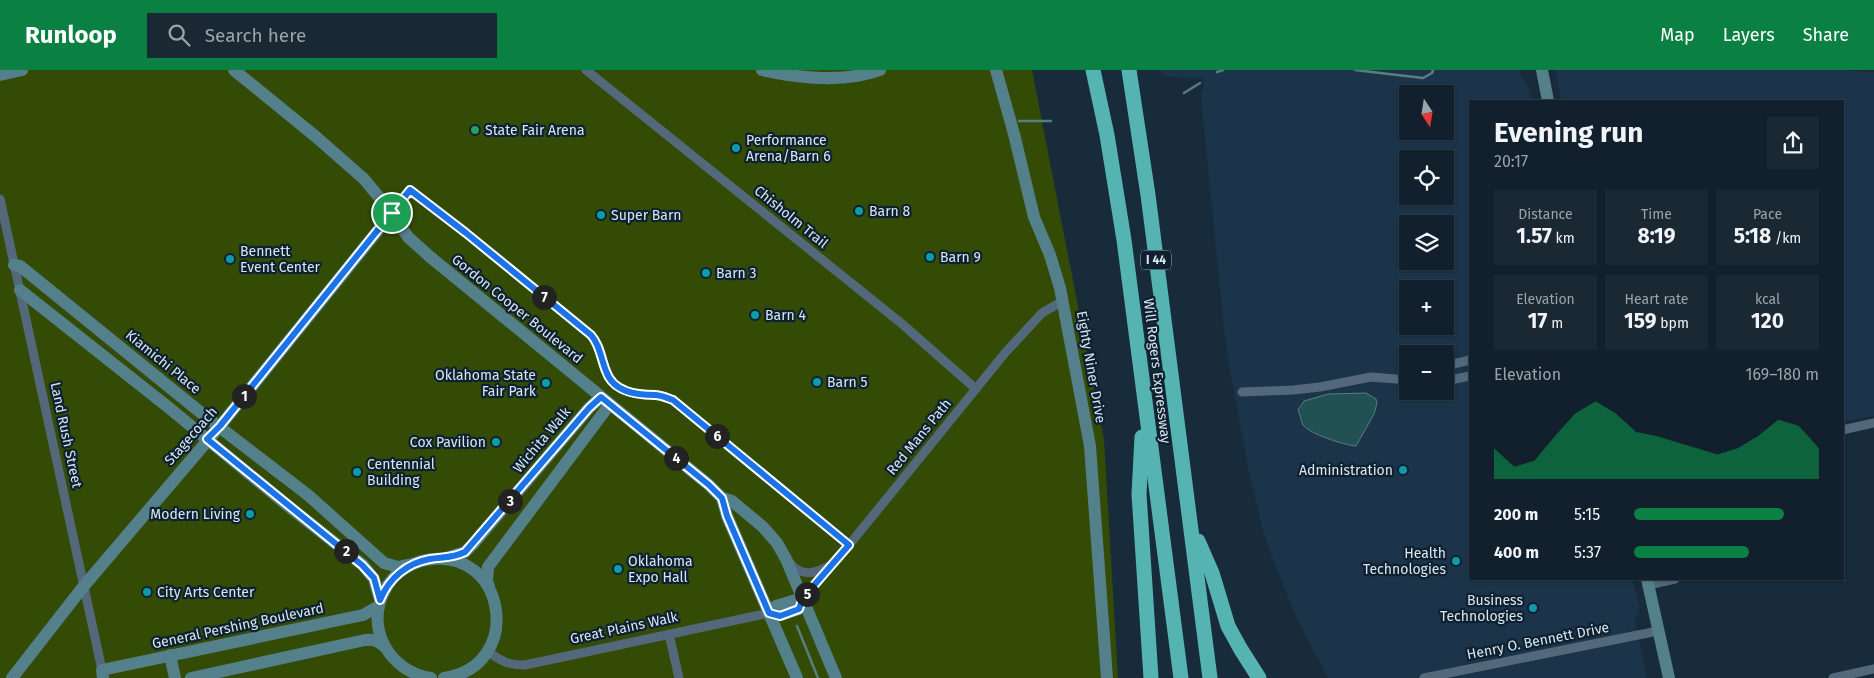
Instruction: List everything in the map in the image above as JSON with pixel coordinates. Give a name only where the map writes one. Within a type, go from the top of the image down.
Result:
[{"type":"highway","name":"Will Rogers Expressway","points":[[1092,70],[1107,135],[1117,198],[1181,678]]},
{"type":"highway","name":"Will Rogers Expressway","points":[[1129,70],[1148,195],[1210,678]]},
{"type":"highway","points":[[1145,400],[1139,494],[1150,678]]},
{"type":"highway","points":[[1190,522],[1212,573],[1228,626],[1260,678]]},
{"type":"street","points":[[0,75],[22,70]]},
{"type":"street","name":"Gordon Cooper Boulevard","points":[[234,70],[364,179],[392,213],[408,237],[429,256],[709,485],[722,498],[732,501],[763,527],[777,543],[786,559],[836,678]]},
{"type":"street","name":"Chisholm Trail","points":[[586,70],[901,323],[976,389]]},
{"type":"street","points":[[762,70],[777,74],[816,78],[862,75],[880,70]]},
{"type":"street","name":"Eighty Niner Drive","points":[[996,70],[1034,217],[1050,256],[1064,301],[1090,446],[1107,678]]},
{"type":"street","points":[[1542,70],[1548,100]]},
{"type":"street","name":"Gordon Cooper Boulevard","points":[[392,213],[410,190],[591,335],[596,340],[607,374],[617,386],[630,393],[646,396],[656,395],[673,400],[849,545]]},
{"type":"street","name":"Land Rush Street","points":[[0,199],[103,674]]},
{"type":"street","name":"Stagecoach","points":[[12,678],[83,587],[220,426],[392,213]]},
{"type":"street","name":"Kiamichi Place","points":[[14,265],[20,266],[205,416],[308,495],[384,563],[398,567],[412,564]]},
{"type":"street","points":[[20,290],[362,565],[374,578],[379,603],[378,625],[385,647],[406,674],[431,678]]},
{"type":"street","name":"Red Mans Path","points":[[803,598],[849,545],[1005,354],[1042,313],[1064,301]]},
{"type":"street","points":[[1454,364],[1469,360]]},
{"type":"street","points":[[1454,379],[1469,376]]},
{"type":"street","points":[[1242,392],[1320,387],[1370,377],[1399,379]]},
{"type":"street","points":[[444,678],[470,669],[488,652],[495,637],[498,621],[496,607],[487,581],[488,567],[606,401]]},
{"type":"street","name":"Wichita Walk","points":[[412,564],[458,556],[469,548],[589,408],[606,401]]},
{"type":"street","points":[[1844,430],[1874,423]]},
{"type":"street","name":"Gordon Cooper Boulevard","points":[[722,498],[727,516],[797,678]]},
{"type":"street","points":[[440,559],[455,561],[468,567],[480,576],[491,591]]},
{"type":"street","points":[[786,559],[795,569],[809,573],[820,571],[834,563]]},
{"type":"street","points":[[379,603],[385,589],[394,578],[412,564]]},
{"type":"street","points":[[1666,580],[1647,582],[1669,678]]},
{"type":"street","name":"Great Plains Walk","points":[[488,652],[505,663],[525,665],[769,613],[776,606],[803,598]]},
{"type":"street","name":"General Pershing Boulevard","points":[[103,674],[170,655],[363,615],[379,603]]},
{"type":"street","name":"Henry O. Bennett Drive","points":[[1424,678],[1658,630]]},
{"type":"street","points":[[669,634],[679,678]]},
{"type":"street","points":[[191,678],[365,640],[373,639],[385,647]]},
{"type":"street","points":[[170,655],[175,678]]},
{"type":"street","points":[[1833,678],[1851,676],[1874,669]]},
{"type":"shaded area","points":[[1159,70],[1519,70],[1528,86],[1532,100],[1469,100],[1469,580],[1632,580],[1640,608],[1637,609],[1639,615],[1634,617],[1647,678],[1328,678],[1296,617],[1271,554],[1261,524],[1248,467],[1224,329],[1202,108],[1201,94],[1204,87],[1203,78],[1168,77]]},
{"type":"shaded area","points":[[1555,70],[1839,70],[1874,72],[1874,416],[1844,422],[1844,100],[1562,100]]},
{"type":"shaded area","points":[[1366,393],[1376,399],[1377,403],[1374,414],[1356,446],[1328,438],[1313,432],[1303,425],[1298,410],[1304,401],[1328,394]]},
{"type":"green space","name":"Oklahoma State Fair Park","points":[[0,70],[1032,70],[1104,440],[1118,678],[0,678]]},
{"type":"waterway","points":[[1217,72],[1223,70]]},
{"type":"waterway","points":[[1355,70],[1423,78],[1432,73],[1433,70]]},
{"type":"waterway","points":[[1184,93],[1200,83]]},
{"type":"waterway","points":[[1019,121],[1051,121]]},
{"type":"waterway","points":[[797,626],[818,678]]},
{"type":"place","name":"State Fair Arena","points":[[475,130]]},
{"type":"place","name":"Performance Arena/Barn 6","points":[[736,148]]},
{"type":"place","name":"Barn 8","points":[[859,211]]},
{"type":"place","name":"Super Barn","points":[[601,215]]},
{"type":"place","name":"Barn 9","points":[[930,257]]},
{"type":"place","name":"Bennett Event Center","points":[[230,259]]},
{"type":"place","name":"Barn 3","points":[[706,273]]},
{"type":"place","name":"Barn 4","points":[[755,315]]},
{"type":"place","name":"Barn 5","points":[[817,382]]},
{"type":"place","name":"Oklahoma State Fair Park","points":[[546,383]]},
{"type":"place","name":"Cox Pavilion","points":[[496,442]]},
{"type":"place","name":"Administration","points":[[1403,470]]},
{"type":"place","name":"Centennial Building","points":[[357,472]]},
{"type":"place","name":"Modern Living","points":[[250,514]]},
{"type":"place","name":"Health Technologies","points":[[1456,561]]},
{"type":"place","name":"Oklahoma Expo Hall","points":[[618,569]]},
{"type":"place","name":"City Arts Center","points":[[147,592]]},
{"type":"place","name":"Business Technologies","points":[[1533,608]]},
{"type":"route","points":[[410,190],[591,335],[596,340],[607,374],[617,386],[630,393],[646,396],[656,395],[673,400],[849,545],[803,598],[799,609],[780,616],[769,613],[727,516],[722,498],[709,485],[601,397],[589,408],[465,552],[451,558],[432,559],[412,564],[394,578],[385,589],[380,600],[374,578],[370,572],[207,439],[220,426],[392,213],[410,190]]}]
